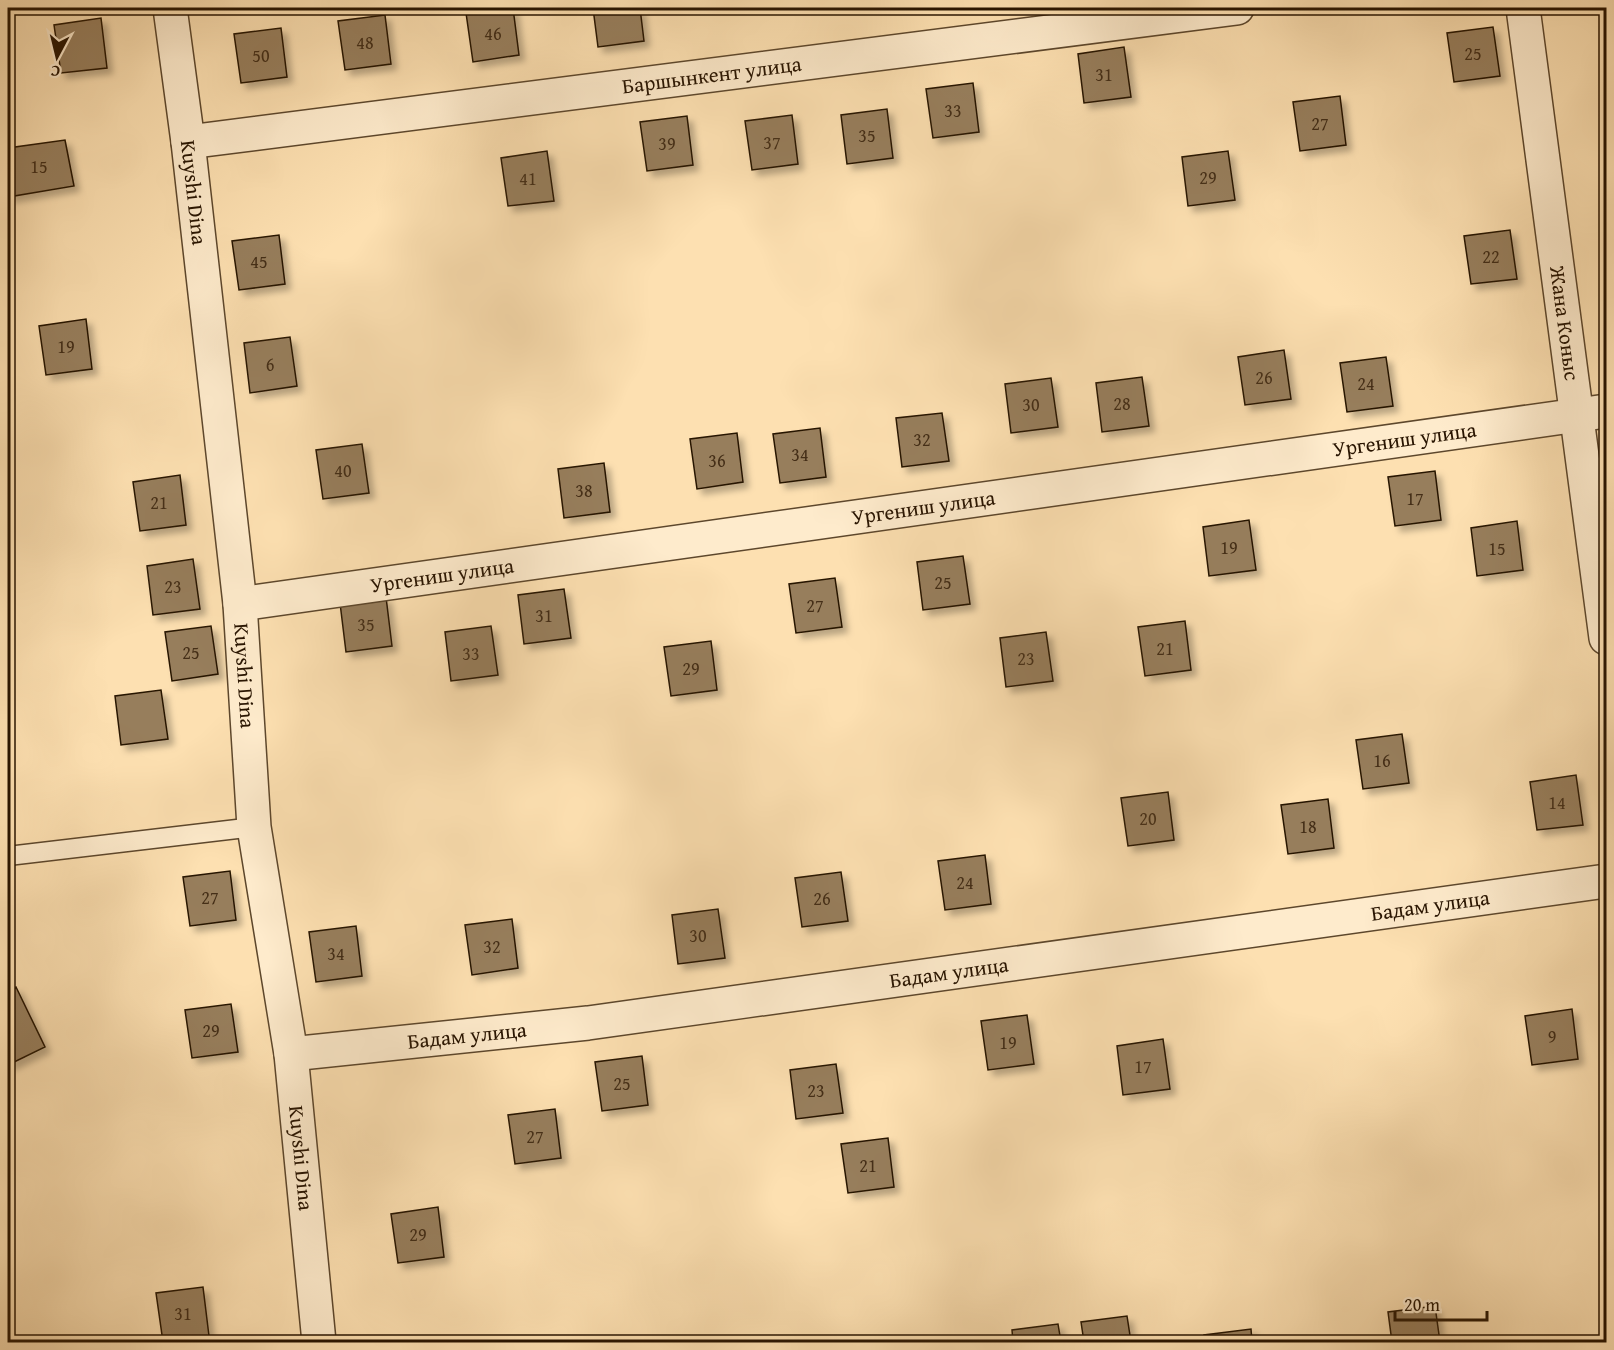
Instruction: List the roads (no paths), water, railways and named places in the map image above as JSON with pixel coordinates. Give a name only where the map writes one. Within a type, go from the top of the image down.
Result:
[{"type":"street","name":"Kuyshi Dina","points":[[170,8],[188,142],[240,604],[254,827],[291,1054],[319,1342]]},
{"type":"street","name":"Баршынкент улица","points":[[188,142],[1237,8]]},
{"type":"street","name":"Жана Коныс","points":[[1523,8],[1592,412],[1606,638]]},
{"type":"street","name":"Ургениш улица","points":[[240,604],[1592,412]]},
{"type":"street","name":"Бадам улица","points":[[291,1054],[588,1023],[1606,881]]},
{"type":"lane","points":[[8,856],[254,827]]}]
